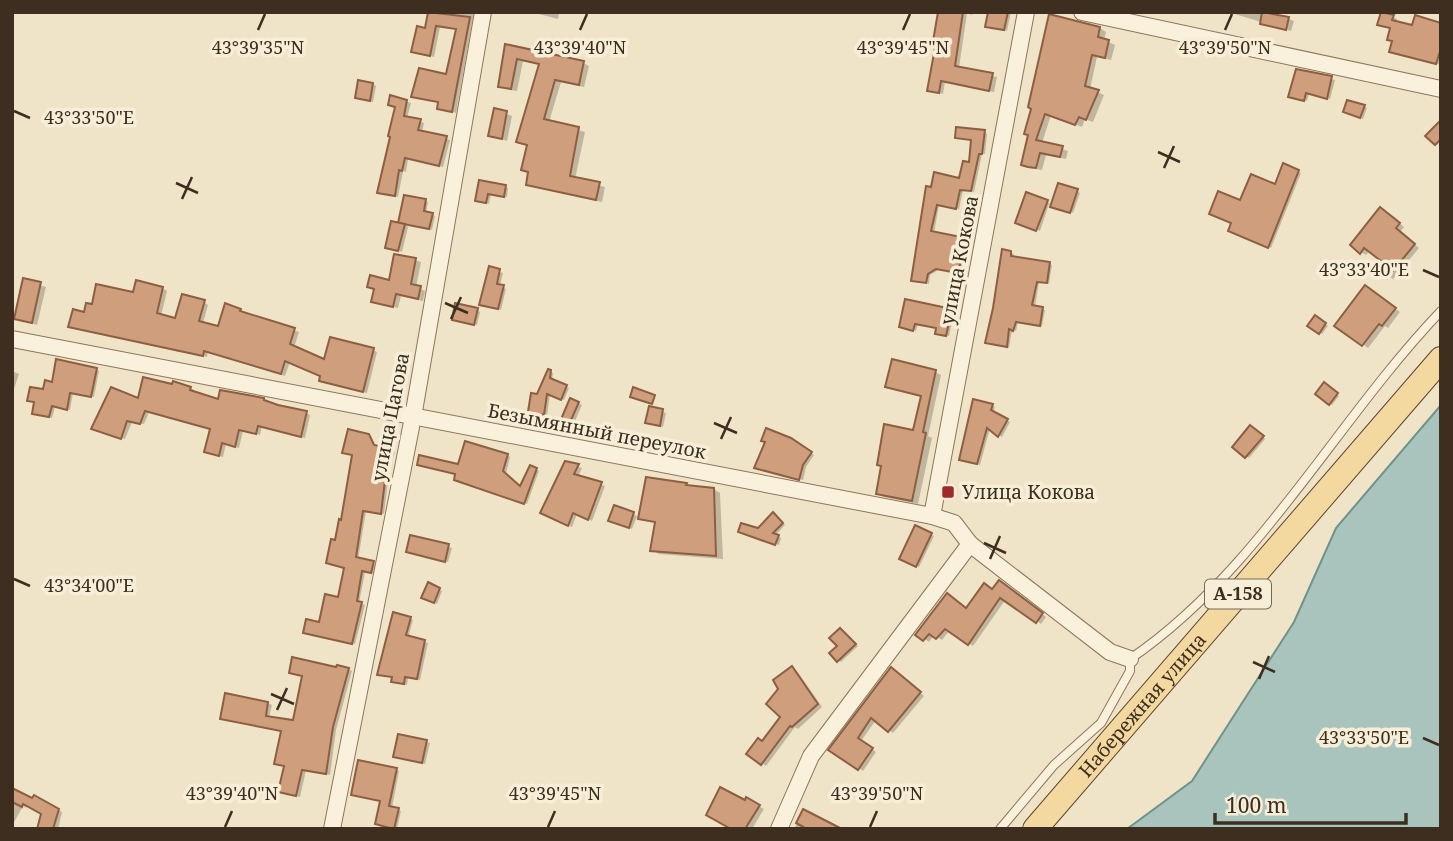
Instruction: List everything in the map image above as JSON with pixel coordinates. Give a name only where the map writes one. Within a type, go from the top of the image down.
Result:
[{"type":"main road","name":"Набережная улица","points":[[1035,829],[1441,359]]},
{"type":"street","name":"улица Цагова","points":[[332,829],[413,417],[483,12]]},
{"type":"street","name":"улица Кокова","points":[[932,516],[1026,12]]},
{"type":"street","points":[[1082,12],[1441,89]]},
{"type":"street","name":"Безымянный переулок","points":[[12,339],[932,516],[954,523],[970,544],[1110,652],[1130,659]]},
{"type":"street","points":[[779,829],[811,756],[970,544]]},
{"type":"lane","points":[[1000,829],[1054,765],[1101,723],[1130,671],[1130,659],[1191,611],[1267,528],[1356,412],[1441,311]]},
{"type":"water","points":[[1441,405],[1441,829],[1127,829],[1192,781],[1294,622],[1336,528]]},
{"type":"building","points":[[428,12],[470,17],[452,112],[437,109],[438,102],[411,97],[419,68],[446,74],[456,29],[436,26],[430,56],[411,52],[417,26],[425,28]]},
{"type":"building","points":[[938,12],[963,12],[955,66],[993,73],[989,91],[941,81],[939,93],[927,91]]},
{"type":"building","points":[[988,12],[1008,12],[1004,30],[985,27]]},
{"type":"building","points":[[1262,12],[1289,17],[1286,30],[1260,24]]},
{"type":"building","points":[[1381,12],[1394,15],[1392,20],[1412,25],[1415,15],[1441,23],[1441,48],[1436,64],[1389,52],[1392,41],[1387,40],[1390,28],[1377,25]]},
{"type":"building","points":[[1049,14],[1100,27],[1098,37],[1109,40],[1105,58],[1092,55],[1085,86],[1099,90],[1086,120],[1079,117],[1075,125],[1045,114],[1036,140],[1063,146],[1060,157],[1040,153],[1036,168],[1021,165],[1028,135],[1024,134],[1031,109],[1028,107]]},
{"type":"building","points":[[505,44],[584,61],[579,85],[555,80],[544,119],[579,127],[570,176],[600,182],[596,200],[526,185],[528,172],[521,170],[527,145],[516,142],[539,64],[517,59],[511,89],[498,87]]},
{"type":"building","points":[[1296,69],[1332,76],[1327,99],[1306,93],[1304,101],[1288,97]]},
{"type":"building","points":[[358,80],[373,83],[370,101],[355,98]]},
{"type":"building","points":[[390,95],[407,100],[404,116],[421,119],[418,130],[447,136],[439,166],[405,158],[402,171],[399,170],[395,196],[377,193],[395,107],[388,105]]},
{"type":"building","points":[[1347,100],[1365,105],[1360,118],[1343,112]]},
{"type":"building","points":[[494,108],[507,111],[502,139],[488,136]]},
{"type":"building","points":[[1441,120],[1441,139],[1435,145],[1425,136]]},
{"type":"building","points":[[956,127],[985,130],[982,154],[979,154],[971,191],[960,190],[956,209],[937,205],[931,231],[966,238],[958,273],[936,269],[928,274],[926,283],[911,281],[926,186],[931,187],[934,172],[959,178],[963,161],[969,162],[971,140],[955,138]]},
{"type":"building","points":[[1283,163],[1299,170],[1268,248],[1228,231],[1231,223],[1209,214],[1218,191],[1240,200],[1251,174],[1275,184]]},
{"type":"building","points":[[479,180],[506,185],[504,197],[488,194],[486,203],[475,201]]},
{"type":"building","points":[[1058,183],[1078,189],[1070,213],[1050,207]]},
{"type":"building","points":[[1026,192],[1048,200],[1036,231],[1015,223]]},
{"type":"building","points":[[404,195],[426,199],[424,211],[433,213],[429,229],[398,223]]},
{"type":"building","points":[[1380,207],[1400,223],[1396,228],[1415,244],[1387,278],[1375,268],[1381,261],[1364,248],[1360,254],[1350,245]]},
{"type":"building","points":[[391,221],[405,224],[398,251],[385,248]]},
{"type":"building","points":[[1002,249],[1011,251],[1011,256],[1050,262],[1047,283],[1037,282],[1032,305],[1043,307],[1040,326],[1016,322],[1013,331],[1009,329],[1007,347],[985,343]]},
{"type":"building","points":[[394,254],[416,258],[411,284],[421,286],[418,299],[396,294],[393,307],[371,302],[374,289],[367,287],[370,275],[389,280]]},
{"type":"building","points":[[489,266],[500,269],[497,284],[504,285],[498,309],[479,305]]},
{"type":"building","points":[[23,278],[41,282],[32,323],[14,319]]},
{"type":"building","points":[[136,280],[163,287],[157,313],[175,318],[182,294],[205,300],[199,321],[218,326],[225,303],[241,309],[240,311],[295,328],[290,344],[324,359],[330,337],[374,348],[363,392],[319,381],[320,376],[285,361],[281,374],[204,351],[203,356],[68,327],[73,309],[84,312],[86,303],[92,304],[96,284],[133,292]]},
{"type":"building","points":[[1365,285],[1396,308],[1362,346],[1334,326]]},
{"type":"building","points":[[905,299],[952,309],[946,336],[935,334],[936,328],[915,324],[913,331],[899,327]]},
{"type":"building","points":[[455,303],[478,308],[474,325],[452,320]]},
{"type":"building","points":[[1315,315],[1326,323],[1319,334],[1307,326]]},
{"type":"building","points":[[56,359],[97,368],[91,397],[70,393],[67,410],[52,406],[49,417],[32,414],[34,402],[27,401],[30,387],[43,389],[45,380],[52,382]]},
{"type":"building","points":[[892,359],[936,370],[912,501],[876,494],[881,466],[877,465],[884,424],[913,430],[921,396],[885,387]]},
{"type":"building","points":[[548,369],[551,370],[550,378],[567,385],[561,400],[547,394],[544,415],[539,414],[537,425],[526,424],[531,393],[537,394]]},
{"type":"building","points":[[143,377],[172,384],[173,381],[218,399],[220,390],[264,398],[278,405],[307,411],[301,437],[258,426],[256,434],[239,430],[235,447],[222,443],[219,456],[204,452],[210,429],[145,411],[140,424],[127,421],[121,439],[91,429],[111,387],[138,398]]},
{"type":"building","points":[[1324,382],[1338,393],[1329,405],[1315,394]]},
{"type":"building","points":[[633,387],[655,395],[652,404],[630,397]]},
{"type":"building","points":[[570,398],[579,402],[568,427],[559,424]]},
{"type":"building","points":[[973,399],[993,404],[991,410],[1008,419],[998,437],[987,428],[977,464],[959,460]]},
{"type":"building","points":[[649,406],[663,409],[660,426],[645,423]]},
{"type":"building","points":[[1250,425],[1264,436],[1245,458],[1232,447]]},
{"type":"building","points":[[766,428],[791,438],[812,452],[803,465],[799,480],[754,468],[765,442],[761,441]]},
{"type":"building","points":[[348,429],[369,434],[374,445],[393,449],[387,463],[381,514],[363,511],[356,557],[374,561],[371,573],[362,571],[357,601],[362,602],[352,644],[303,633],[306,619],[319,622],[325,594],[338,597],[344,568],[326,563],[331,539],[335,540],[339,519],[341,520],[352,455],[342,453]]},
{"type":"building","points":[[465,441],[508,454],[503,471],[520,486],[530,465],[537,468],[524,504],[454,480],[455,474],[417,465],[419,455],[458,464]]},
{"type":"building","points":[[565,461],[579,464],[574,474],[602,482],[588,520],[573,513],[568,526],[540,513]]},
{"type":"building","points":[[646,477],[714,488],[716,556],[650,551],[655,522],[638,519]]},
{"type":"building","points":[[614,505],[634,512],[629,528],[608,521]]},
{"type":"building","points":[[773,512],[783,523],[773,533],[779,535],[775,545],[738,532],[741,523],[758,528]]},
{"type":"building","points":[[915,525],[932,533],[916,567],[899,559]]},
{"type":"building","points":[[410,535],[449,544],[445,562],[406,552]]},
{"type":"building","points":[[999,580],[1043,613],[1036,623],[1000,598],[968,645],[945,629],[936,639],[929,634],[923,641],[915,635],[947,593],[966,608],[984,583],[992,589]]},
{"type":"building","points":[[428,582],[440,588],[434,603],[421,598]]},
{"type":"building","points":[[393,612],[411,617],[406,635],[425,640],[417,679],[405,677],[404,684],[391,682],[392,677],[377,675]]},
{"type":"building","points":[[840,628],[856,644],[837,662],[829,653],[837,646],[829,638]]},
{"type":"building","points":[[292,657],[349,668],[333,727],[326,774],[302,770],[296,796],[278,792],[284,766],[274,764],[281,731],[220,719],[225,693],[268,702],[266,716],[293,720],[302,676],[289,673]]},
{"type":"building","points":[[792,666],[818,704],[790,726],[761,765],[746,754],[758,738],[762,741],[780,717],[766,704],[778,689],[773,680]]},
{"type":"building","points":[[891,667],[921,692],[888,732],[871,718],[858,738],[873,748],[858,770],[828,750]]},
{"type":"building","points":[[398,734],[427,740],[422,763],[393,757]]},
{"type":"building","points":[[358,760],[397,768],[389,806],[399,808],[394,829],[375,824],[380,801],[351,795]]},
{"type":"building","points":[[720,787],[760,805],[745,829],[731,829],[706,815]]},
{"type":"building","points":[[12,788],[32,798],[34,795],[59,809],[53,829],[37,829],[41,814],[23,804],[22,807],[12,802]]},
{"type":"building","points":[[803,809],[842,829],[807,829],[796,823]]},
{"type":"place","name":"Улица Кокова","points":[[948,492]]}]
